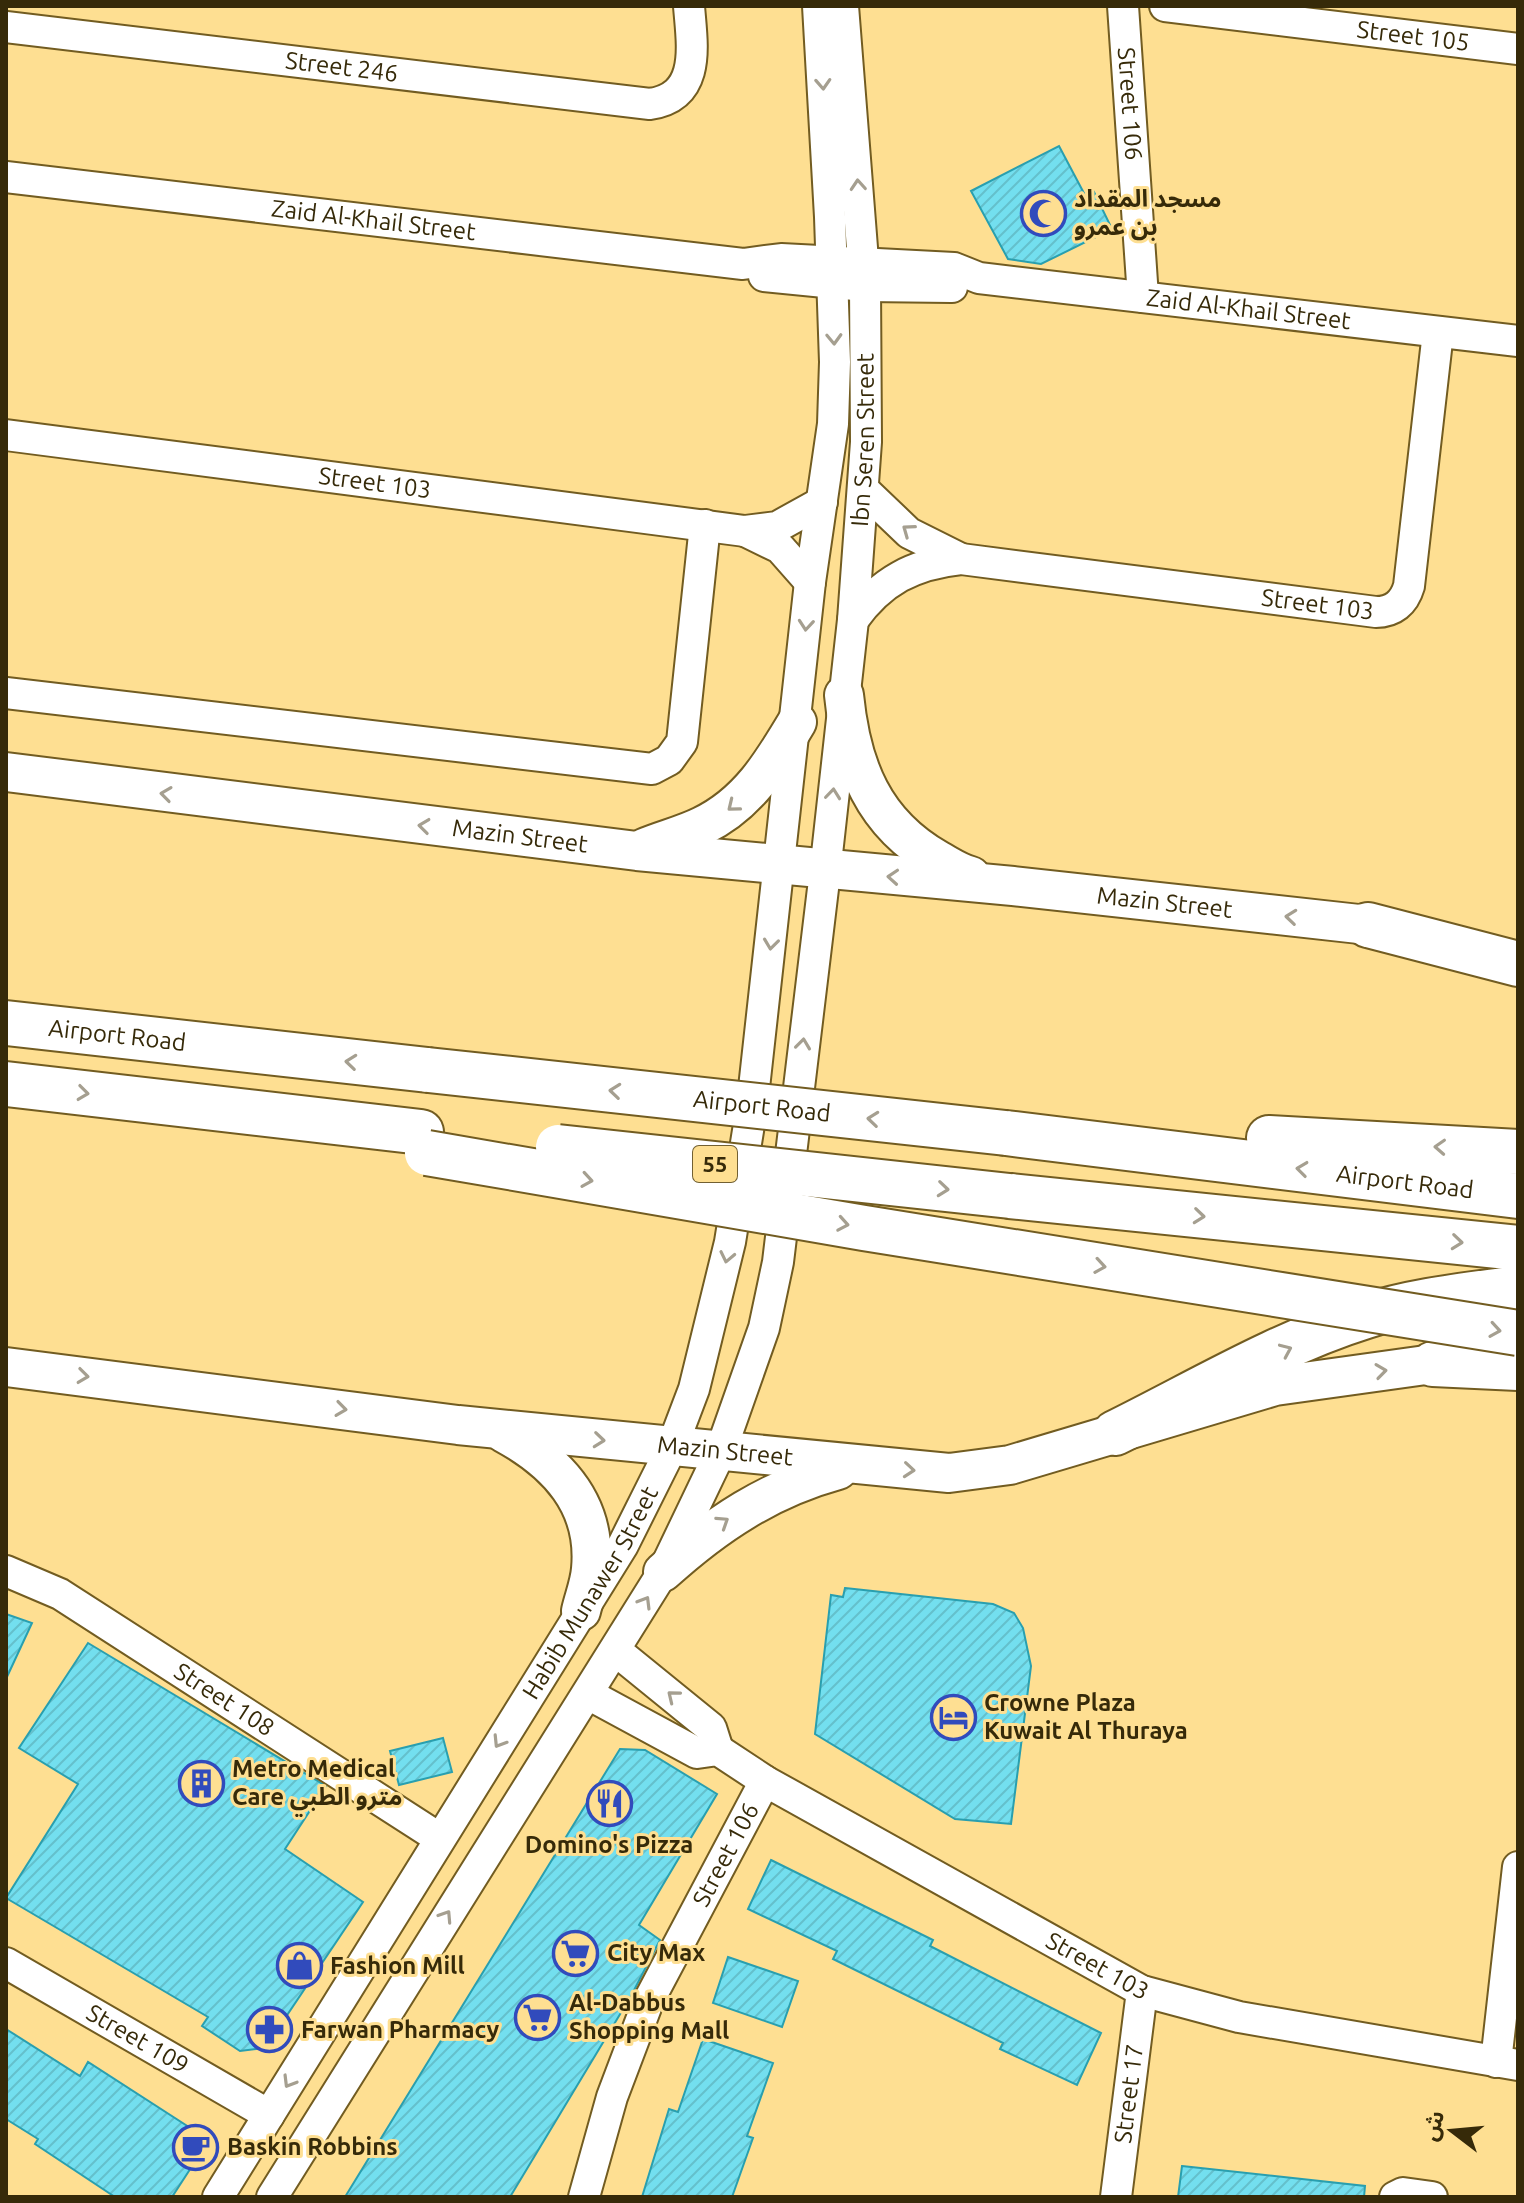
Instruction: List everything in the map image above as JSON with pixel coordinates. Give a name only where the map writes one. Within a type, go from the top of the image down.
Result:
[{"type":"highway","points":[[1368,925],[1518,937]]},
{"type":"highway","points":[[1368,925],[1518,964]]},
{"type":"highway","name":"Airport Road","points":[[6,1023],[1010,1134],[1518,1196]]},
{"type":"highway","name":"55","points":[[6,1084],[352,1126],[424,1142],[1010,1196],[1518,1248]]},
{"type":"highway","points":[[1010,1134],[1246,1137],[1518,1152]]},
{"type":"highway","points":[[424,1142],[880,1231],[1518,1333]]},
{"type":"highway","points":[[1115,1433],[1284,1350],[1366,1316],[1443,1298],[1518,1288]]},
{"type":"highway","points":[[1433,1364],[1518,1368]]},
{"type":"main road","points":[[844,695],[848,739],[858,767],[886,817],[917,848],[962,874],[1013,886]]},
{"type":"main road","points":[[637,851],[700,827],[728,812],[755,787],[797,722]]},
{"type":"main road","name":"Mazin Street","points":[[6,772],[235,804],[637,851],[825,872],[1013,886],[1368,925]]},
{"type":"main road","name":"Mazin Street","points":[[6,1367],[458,1425],[949,1473],[1010,1465],[1275,1386],[1433,1364]]},
{"type":"main road","points":[[458,1425],[501,1432],[540,1453],[569,1485],[587,1525],[591,1569],[581,1611]]},
{"type":"main road","points":[[663,1572],[705,1534],[752,1503],[803,1480],[857,1465]]},
{"type":"street","name":"Street 246","points":[[6,27],[640,104],[659,103],[684,86],[693,64],[689,6]]},
{"type":"street","name":"Ibn Seren Street","points":[[780,867],[810,582],[833,424],[835,362],[818,6]]},
{"type":"street","name":"Ibn Seren Street","points":[[825,872],[853,620],[867,393],[864,274],[843,6]]},
{"type":"street","name":"Street 106","points":[[1123,6],[1143,297]]},
{"type":"street","name":"Street 105","points":[[1165,6],[1518,49]]},
{"type":"street","name":"Zaid Al-Khail Street","points":[[6,177],[743,264],[765,258],[831,272],[864,274],[954,268],[979,278],[1518,341]]},
{"type":"street","name":"Street 103","points":[[853,620],[873,595],[897,576],[949,560],[1376,612],[1391,610],[1403,600],[1409,586],[1438,332]]},
{"type":"street","name":"Street 103","points":[[6,435],[745,531],[777,527],[822,502]]},
{"type":"street","name":"Street 103","points":[[863,489],[909,533],[949,560]]},
{"type":"street","points":[[6,693],[652,769],[669,760],[682,742],[705,525]]},
{"type":"street","name":"Street 103","points":[[745,531],[780,548],[810,582]]},
{"type":"street","name":"Habib Munawer Street","points":[[218,2197],[338,1999],[623,1545],[672,1447],[698,1374],[730,1242],[752,1106],[780,867]]},
{"type":"street","name":"Habib Munawer Street","points":[[272,2197],[406,1978],[663,1572],[720,1453],[764,1328],[778,1262],[825,872]]},
{"type":"street","points":[[1433,1364],[1518,1384]]},
{"type":"street","name":"Street 108","points":[[6,1571],[60,1594],[439,1838]]},
{"type":"street","name":"Street 103","points":[[615,1650],[711,1728],[718,1750],[765,1781],[1142,1991],[1239,2017],[1507,2063]]},
{"type":"street","name":"Street 103","points":[[588,1694],[697,1753],[718,1750]]},
{"type":"street","name":"Street 106","points":[[584,2197],[612,2097],[648,2002],[765,1781]]},
{"type":"street","points":[[1507,2063],[1518,1867]]},
{"type":"street","points":[[366,1955],[381,1977],[393,1980],[406,1978]]},
{"type":"street","name":"Street 109","points":[[8,1967],[269,2115]]},
{"type":"street","name":"Street 17","points":[[1116,2197],[1142,1991]]},
{"type":"street","points":[[338,1999],[353,1996],[366,2001],[375,2012],[377,2027]]},
{"type":"street","points":[[1395,2197],[1403,2193],[1432,2197]]},
{"type":"building","name":"مسجد المقداد بن عمرو","points":[[1059,146],[1086,197],[1094,192],[1112,229],[1041,264],[1008,259],[971,191]]},
{"type":"building","points":[[845,1588],[993,1604],[1014,1613],[1023,1628],[1031,1666],[1011,1824],[955,1819],[815,1734],[831,1595],[843,1597]]},
{"type":"building","points":[[6,1614],[32,1623],[6,1679]]},
{"type":"building","points":[[88,1643],[326,1786],[285,1849],[363,1902],[265,2048],[240,2051],[202,2026],[208,2017],[6,1898],[78,1784],[19,1748]]},
{"type":"building","points":[[443,1738],[452,1772],[399,1785],[390,1751]]},
{"type":"building","points":[[620,1749],[645,1750],[717,1794],[639,1925],[660,1940],[631,1996],[510,2197],[345,2197]]},
{"type":"building","points":[[771,1860],[933,1940],[930,1946],[1101,2033],[1077,2085],[1000,2049],[1003,2043],[833,1959],[837,1951],[748,1909]]},
{"type":"building","points":[[728,1957],[798,1981],[782,2027],[713,2003]]},
{"type":"building","points":[[6,2029],[80,2076],[88,2062],[209,2140],[172,2197],[115,2197],[35,2144],[38,2139],[6,2119]]},
{"type":"building","points":[[703,2039],[773,2063],[747,2136],[753,2138],[732,2197],[642,2197],[669,2109],[678,2112]]},
{"type":"building","points":[[1182,2166],[1365,2186],[1364,2197],[1178,2197]]},
{"type":"place","name":"مسجد المقداد بن عمرو","points":[[1043,213]]},
{"type":"place","name":"Crowne Plaza Kuwait Al Thuraya","points":[[953,1717]]},
{"type":"place","name":"Metro Medical Care مترو الطبي","points":[[201,1783]]},
{"type":"place","name":"Domino's Pizza","points":[[609,1803]]},
{"type":"place","name":"City Max","points":[[576,1953]]},
{"type":"place","name":"Fashion Mill","points":[[299,1966]]},
{"type":"place","name":"Al-Dabbus Shopping Mall","points":[[538,2017]]},
{"type":"place","name":"Farwan Pharmacy","points":[[270,2030]]},
{"type":"place","name":"Baskin Robbins","points":[[196,2147]]}]
